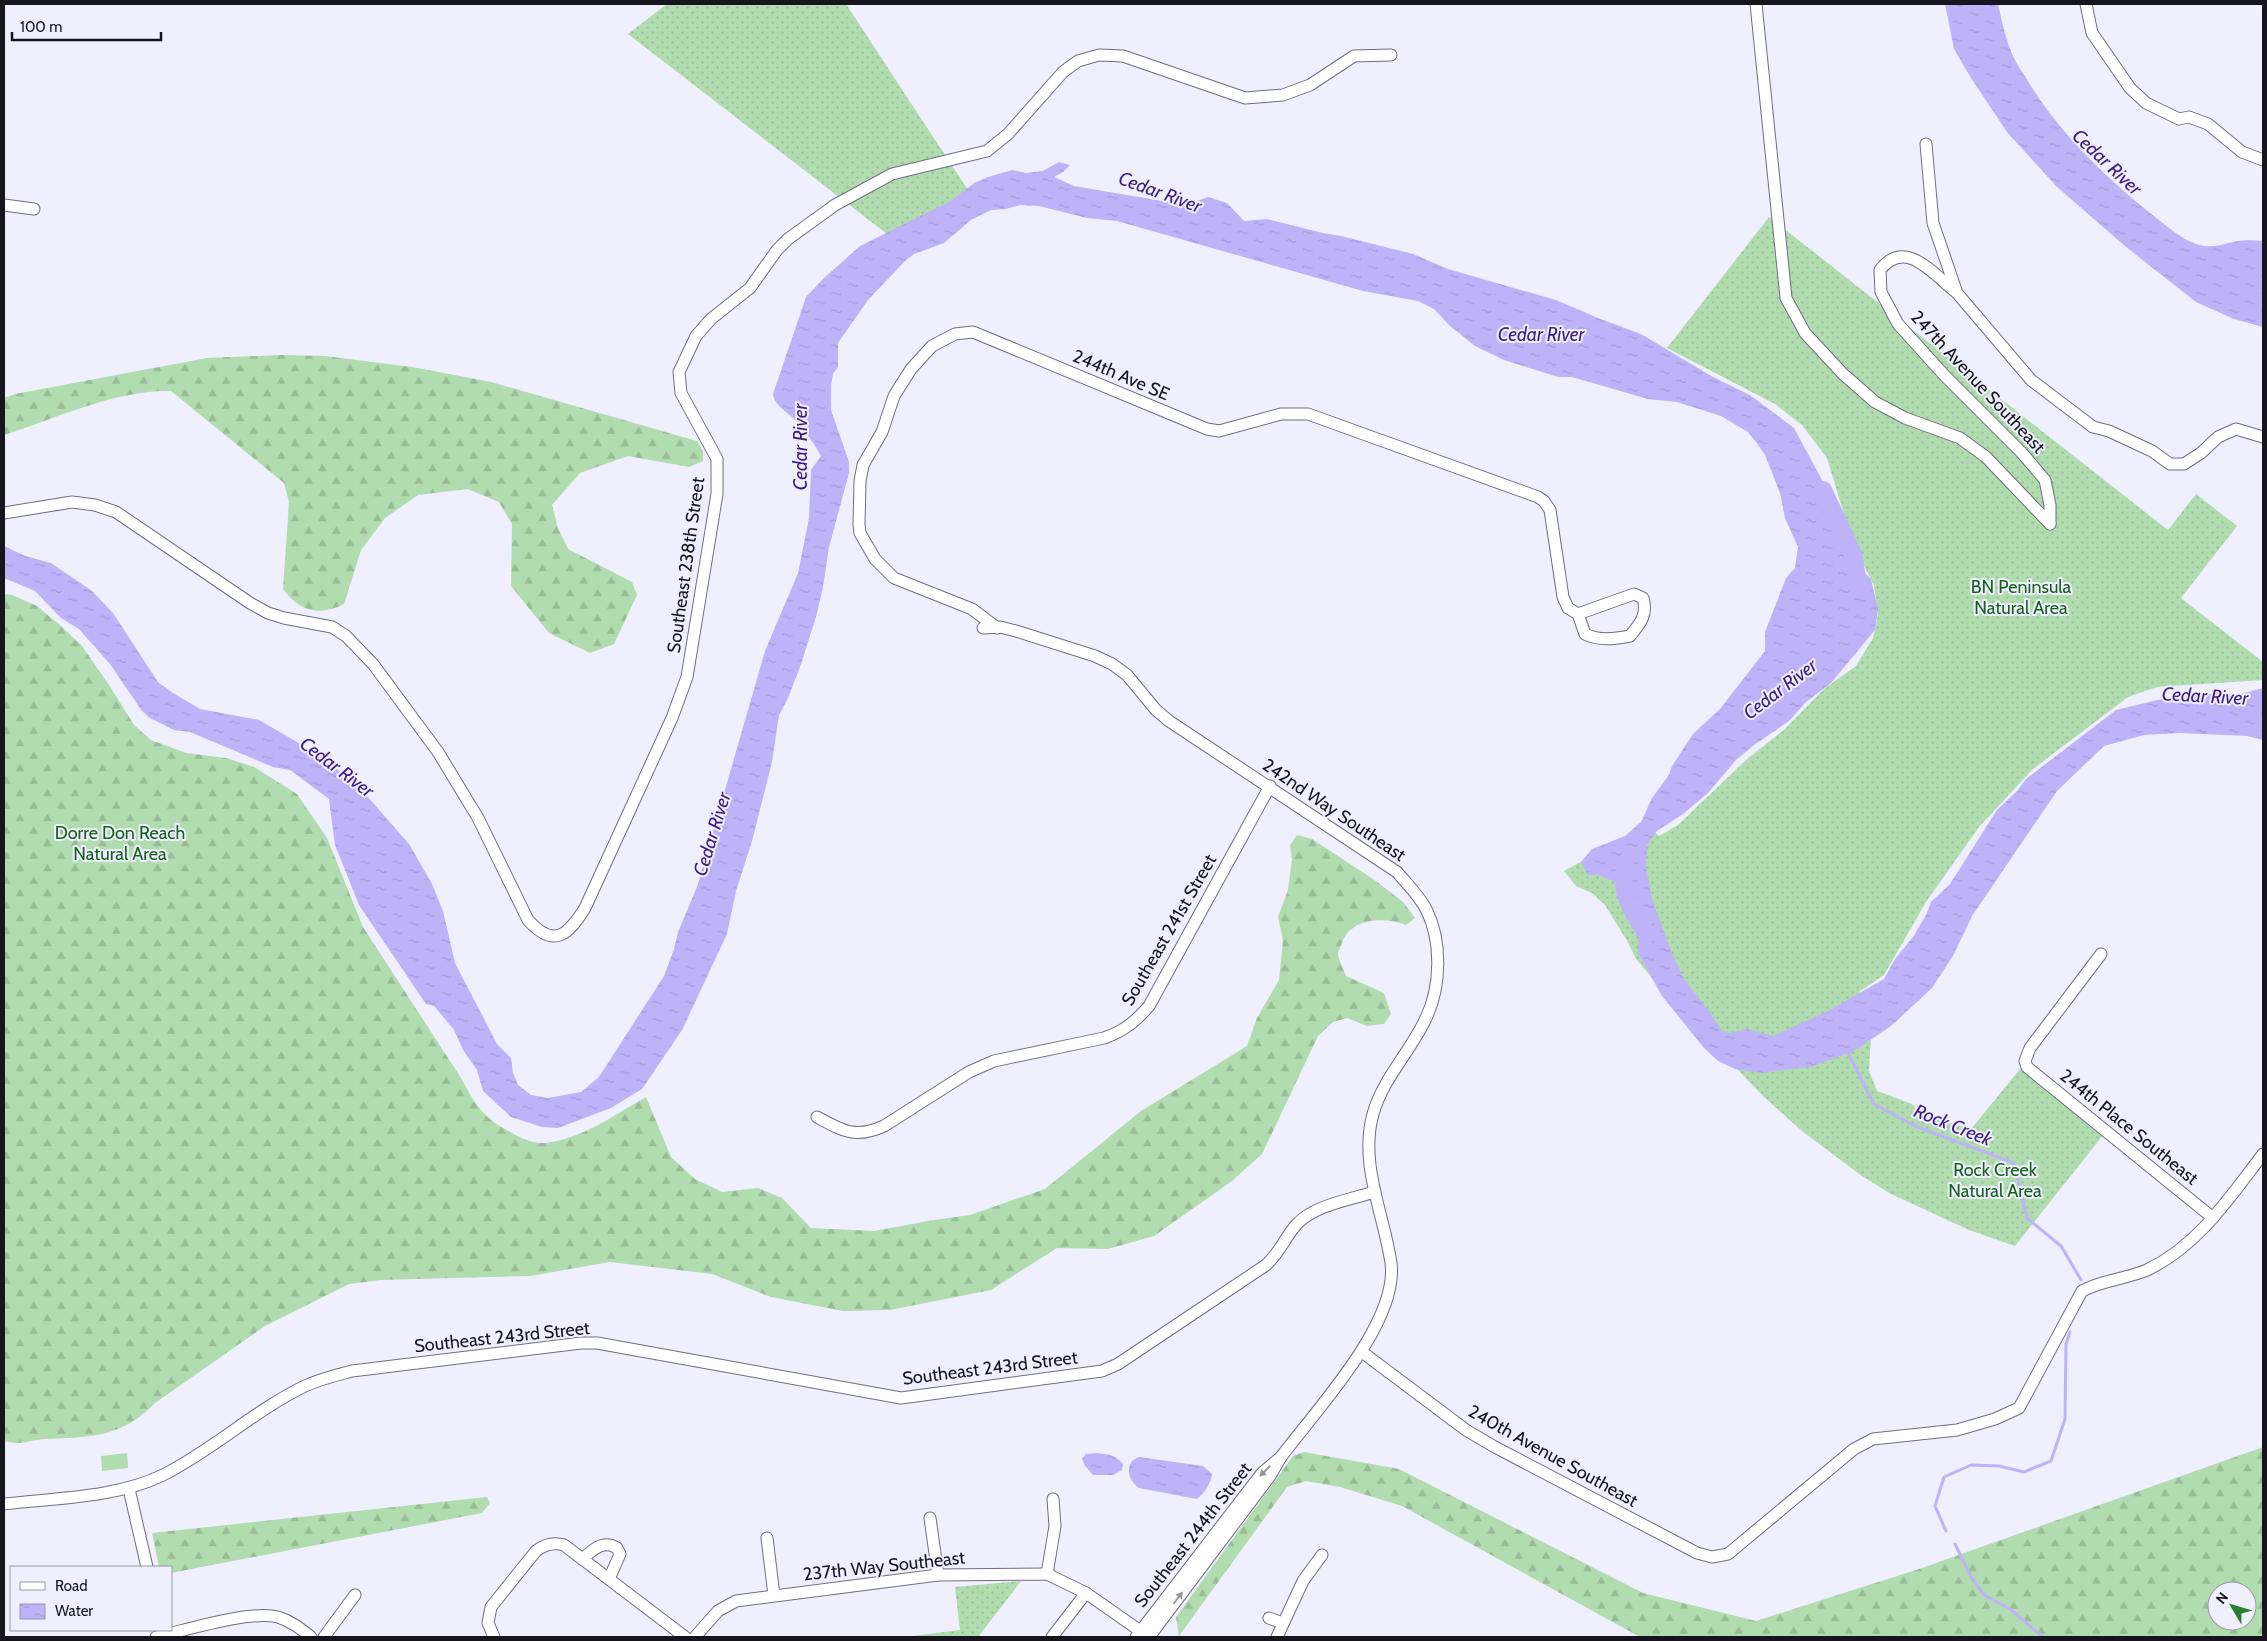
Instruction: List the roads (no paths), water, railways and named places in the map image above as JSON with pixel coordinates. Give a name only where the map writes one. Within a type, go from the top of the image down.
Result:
[{"type":"street","name":"247th Avenue Southeast","points":[[1756,4],[1786,298],[1805,333],[1843,374],[1875,402],[1905,418],[1960,438],[1986,457],[2050,524],[2050,505],[2045,480],[2022,453],[1945,376],[1898,324],[1881,292],[1880,270],[1887,260],[1903,255],[1914,258],[1957,294]]},
{"type":"street","points":[[2086,4],[2092,33],[2130,88],[2146,103],[2179,119],[2189,116],[2208,124],[2242,152],[2263,160]]},
{"type":"street","name":"Southeast 238th Street","points":[[4,513],[72,502],[95,505],[116,512],[250,603],[268,613],[284,618],[327,625],[346,636],[373,664],[438,752],[478,818],[528,920],[538,931],[548,935],[560,935],[574,925],[585,908],[672,718],[687,676],[717,494],[716,459],[681,392],[679,372],[696,336],[701,330],[726,306],[750,288],[777,250],[788,239],[835,205],[892,174],[987,151],[1008,134],[1063,72],[1078,61],[1099,55],[1123,56],[1245,98],[1252,98],[1282,95],[1310,84],[1354,56],[1391,55]]},
{"type":"street","points":[[1926,144],[1933,223],[1957,294],[2031,380],[2093,426],[2109,431],[2152,452],[2170,464],[2184,464],[2201,454],[2218,437],[2236,429],[2263,437]]},
{"type":"street","points":[[4,205],[34,209]]},
{"type":"street","name":"244th Ave SE","points":[[998,628],[972,609],[894,578],[875,560],[860,533],[860,481],[863,465],[882,432],[894,396],[911,369],[932,346],[955,334],[973,332],[1207,429],[1219,431],[1281,414],[1308,414],[1538,498],[1544,501],[1550,510],[1563,597],[1568,608],[1578,614],[1585,634],[1594,638],[1630,636],[1645,616],[1646,607],[1644,598],[1634,594],[1578,614]]},
{"type":"street","name":"242nd Way Southeast","points":[[983,628],[998,628],[1021,632],[1095,656],[1112,664],[1130,679],[1156,710],[1169,721],[1270,786],[1396,872],[1413,890],[1427,911],[1434,936],[1437,958],[1434,998],[1426,1019],[1380,1096],[1373,1114],[1369,1139],[1374,1192],[1391,1264],[1391,1278]]},
{"type":"street","name":"Southeast 241st Street","points":[[817,1117],[846,1132],[870,1133],[969,1072],[994,1061],[1104,1038],[1122,1032],[1137,1020],[1149,1006],[1270,786]]},
{"type":"street","name":"244th Place Southeast","points":[[2101,954],[2030,1048],[2025,1061],[2031,1071],[2213,1218]]},
{"type":"street","points":[[2213,1218],[2263,1154]]},
{"type":"street","name":"Southeast 243rd Street","points":[[4,1504],[129,1489],[163,1475],[197,1456],[306,1386],[352,1371],[581,1343],[597,1343],[901,1398],[1102,1371],[1118,1364],[1248,1278],[1278,1254],[1296,1225],[1311,1214],[1330,1205],[1374,1192]]},
{"type":"street","name":"240th Avenue Southeast","points":[[1362,1352],[1473,1434],[1697,1553],[1712,1557],[1728,1554],[1854,1449],[1873,1439],[1957,1430],[1995,1419],[2018,1408],[2082,1291],[2096,1283],[2145,1271],[2169,1258],[2189,1242],[2213,1218]]},
{"type":"street","name":"Southeast 244th Street","points":[[1145,1636],[1270,1476],[1281,1456],[1362,1352],[1375,1331],[1383,1312],[1391,1278]]},
{"type":"street","points":[[129,1489],[147,1566]]},
{"type":"street","points":[[1047,1574],[1055,1526],[1053,1499]]},
{"type":"street","points":[[930,1518],[938,1575]]},
{"type":"street","points":[[767,1538],[774,1595]]},
{"type":"street","points":[[494,1637],[488,1623],[491,1606],[536,1551],[552,1543],[564,1545],[685,1637]]},
{"type":"street","points":[[582,1559],[598,1546],[605,1544],[617,1548],[620,1554],[609,1579]]},
{"type":"street","points":[[1277,1637],[1302,1581],[1322,1555]]},
{"type":"street","name":"237th Way Southeast","points":[[695,1637],[718,1611],[736,1601],[938,1575],[1047,1574],[1086,1593],[1145,1636]]},
{"type":"street","points":[[1052,1637],[1086,1593]]},
{"type":"street","points":[[324,1637],[355,1596]]},
{"type":"street","points":[[160,1635],[248,1616],[267,1615],[291,1622],[311,1637]]},
{"type":"street","points":[[1269,1618],[1282,1623]]},
{"type":"water","points":[[1945,4],[1998,4],[2006,38],[2015,61],[2053,117],[2101,170],[2169,228],[2190,242],[2206,246],[2240,241],[2263,241],[2263,327],[2234,319],[2196,302],[2126,247],[2056,186],[2007,132],[1971,78],[1954,49]]},
{"type":"water","points":[[1059,162],[1070,165],[1054,177],[1074,186],[1185,205],[1208,197],[1227,203],[1244,221],[1267,219],[1413,254],[1448,269],[1556,300],[1641,334],[1713,377],[1750,395],[1794,428],[1822,480],[1832,509],[1833,524],[1840,547],[1871,579],[1878,609],[1875,630],[1831,683],[1806,702],[1789,721],[1736,760],[1708,793],[1683,814],[1657,831],[1647,845],[1646,867],[1653,903],[1673,956],[1684,979],[1722,1031],[1730,1033],[1747,1029],[1773,1036],[1828,1011],[1884,979],[1895,959],[1913,937],[1931,902],[1950,884],[1997,810],[2017,791],[2026,779],[2116,710],[2183,694],[2240,694],[2263,688],[2263,740],[2247,736],[2179,733],[2144,735],[2104,746],[2057,791],[1972,916],[1953,956],[1932,988],[1891,1026],[1854,1051],[1810,1067],[1760,1073],[1735,1069],[1718,1061],[1704,1048],[1662,996],[1638,953],[1638,923],[1631,895],[1613,881],[1598,875],[1588,875],[1581,862],[1592,849],[1625,836],[1641,822],[1652,798],[1669,775],[1672,766],[1693,734],[1720,709],[1765,651],[1765,632],[1786,578],[1795,568],[1798,547],[1785,518],[1780,493],[1765,455],[1748,432],[1721,416],[1677,402],[1648,399],[1572,377],[1558,377],[1504,360],[1475,346],[1450,326],[1434,309],[1418,301],[1363,291],[1117,221],[1087,218],[1039,206],[1020,205],[1006,209],[991,210],[971,220],[944,243],[914,254],[905,261],[868,300],[838,343],[838,367],[833,374],[831,385],[831,410],[849,462],[849,473],[829,547],[816,617],[801,664],[788,698],[779,715],[772,762],[752,841],[736,891],[727,934],[682,1030],[642,1089],[611,1108],[558,1128],[542,1127],[511,1117],[483,1091],[477,1070],[463,1050],[454,1030],[434,1006],[426,1004],[359,905],[335,845],[329,799],[290,770],[273,767],[190,732],[174,730],[150,718],[142,711],[110,664],[79,629],[61,618],[35,591],[4,578],[4,546],[25,556],[51,563],[92,591],[113,613],[158,682],[173,693],[200,709],[259,720],[336,768],[360,788],[409,844],[432,884],[443,911],[455,963],[497,1044],[511,1058],[513,1073],[518,1085],[531,1095],[548,1098],[581,1092],[599,1077],[664,976],[678,932],[697,887],[765,651],[798,573],[809,518],[811,470],[821,456],[802,428],[776,403],[773,394],[806,297],[860,246],[951,201],[974,183],[1012,170],[1026,173],[1043,171]]},
{"type":"water","points":[[1096,1453],[1115,1457],[1123,1464],[1122,1470],[1113,1475],[1093,1475],[1082,1459],[1086,1454]]},
{"type":"water","points":[[1139,1457],[1203,1466],[1212,1474],[1207,1488],[1197,1499],[1139,1488],[1130,1476],[1129,1467],[1134,1459]]},
{"type":"waterway","name":"Cedar River","points":[[1823,490],[1853,554],[1858,584]]},
{"type":"waterway","name":"Cedar River","points":[[1626,867],[1624,876],[1626,894],[1633,911],[1647,935]]},
{"type":"waterway","name":"Rock Creek","points":[[1847,1051],[1874,1104],[1915,1126],[2014,1163],[2027,1218],[2061,1246],[2081,1280]]},
{"type":"waterway","name":"Rock Creek","points":[[1946,1531],[1935,1506],[1944,1477],[1971,1465],[1999,1466],[2024,1472],[2051,1461],[2065,1419],[2066,1344],[2070,1332]]},
{"type":"waterway","name":"Rock Creek","points":[[1955,1544],[1971,1577],[1984,1595],[2010,1609],[2043,1637]]},
{"type":"park label","name":"BN Peninsula Natural Area","points":[[2021,597]]},
{"type":"park label","name":"Dorre Don Reach Natural Area","points":[[120,843]]},
{"type":"park label","name":"Rock Creek Natural Area","points":[[1995,1180]]}]
